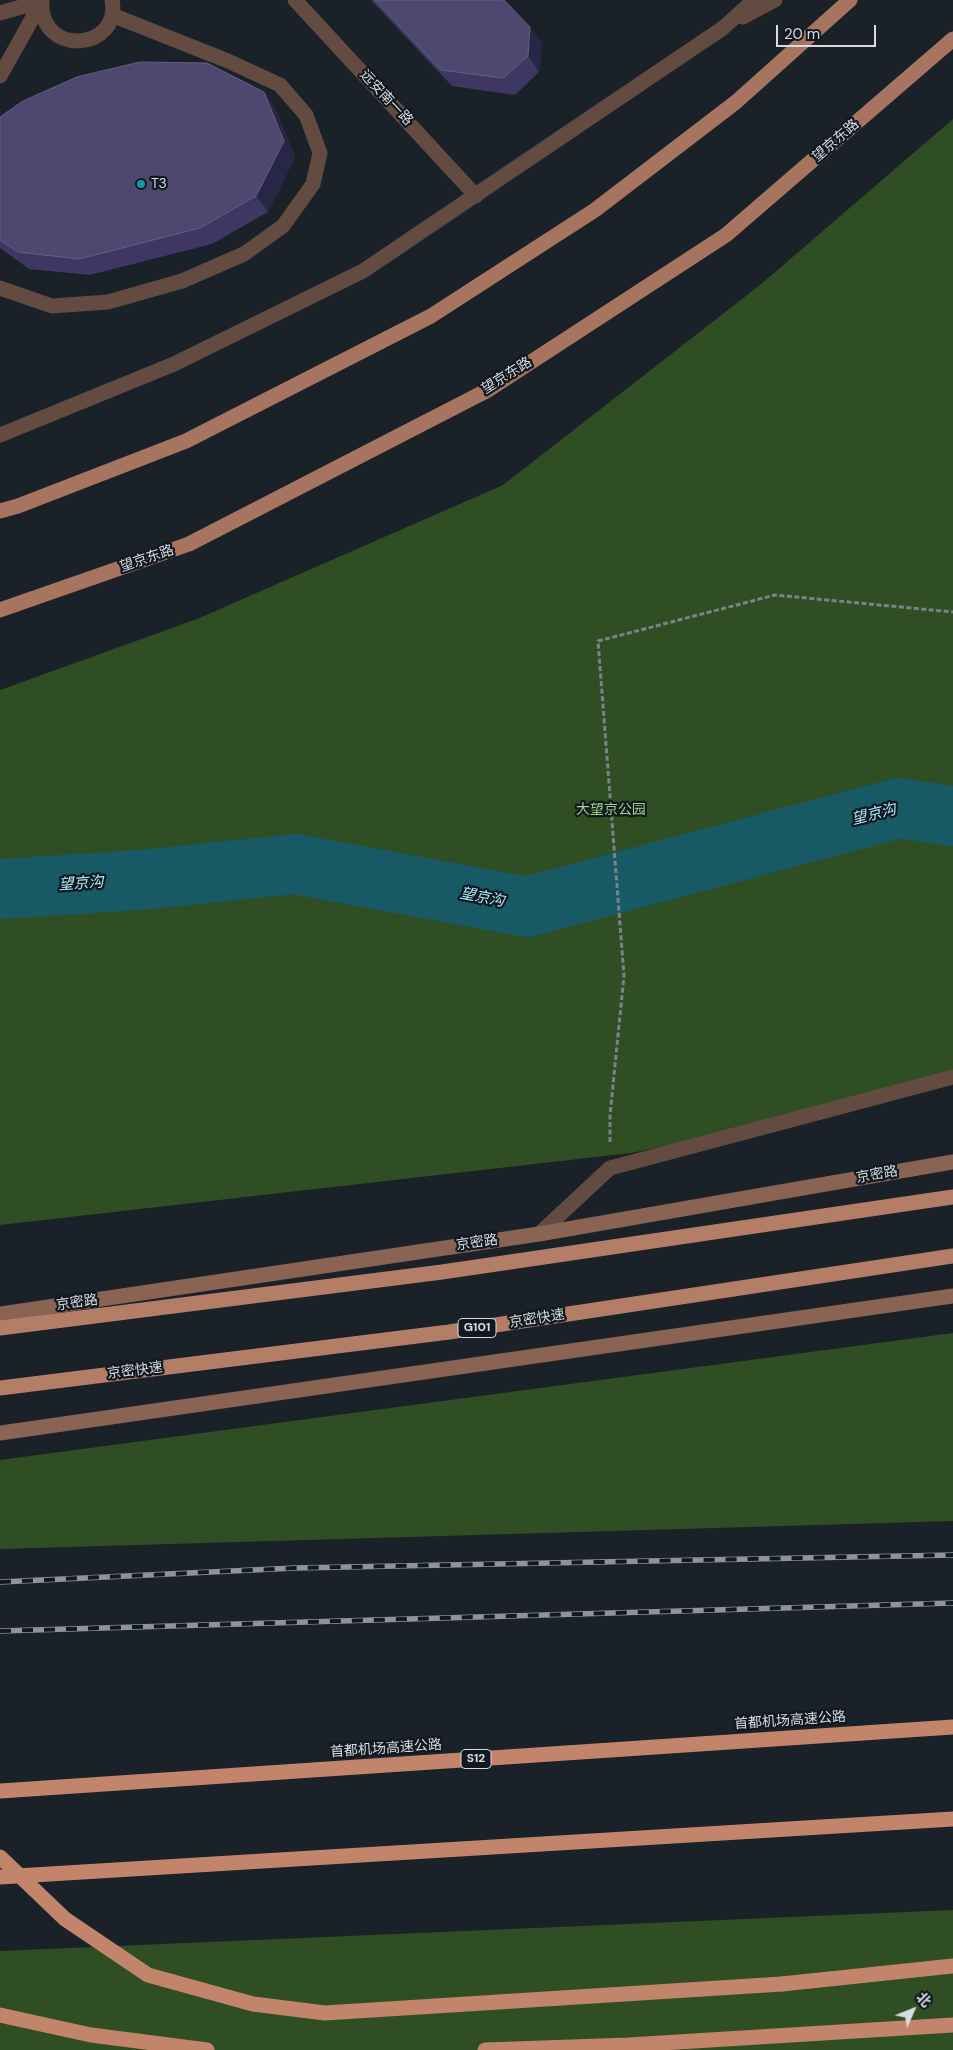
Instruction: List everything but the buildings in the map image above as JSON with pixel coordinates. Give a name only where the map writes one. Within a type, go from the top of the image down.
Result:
[{"type":"highway","points":[[0,1328],[442,1272],[953,1197]]},
{"type":"highway","name":"京密快速","points":[[0,1388],[449,1332],[953,1256]]},
{"type":"highway","name":"首都机场高速公路","points":[[0,1791],[953,1727]]},
{"type":"highway","points":[[0,1877],[949,1821]]},
{"type":"highway","points":[[0,1857],[65,1919],[148,1975],[253,2004],[325,2013],[782,1984],[953,1966]]},
{"type":"highway","points":[[0,2015],[91,2035],[207,2050]]},
{"type":"highway","points":[[485,2050],[629,2045],[953,2024]]},
{"type":"main road","points":[[0,511],[18,506],[186,441],[431,316],[595,210],[736,102],[850,0]]},
{"type":"main road","name":"望京东路","points":[[0,610],[189,544],[488,390],[726,234],[953,39]]},
{"type":"main road","name":"京密路","points":[[0,1314],[539,1234],[953,1162]]},
{"type":"main road","points":[[0,1433],[953,1296]]},
{"type":"street","name":"远安南一路","points":[[295,0],[476,196]]},
{"type":"street","points":[[723,28],[754,0]]},
{"type":"street","points":[[0,435],[174,364],[363,271],[723,28],[775,0]]},
{"type":"street","points":[[0,288],[52,306],[108,302],[182,281],[244,254],[283,226],[313,184],[320,153],[306,115],[280,86],[112,8],[107,26],[98,36],[87,41],[75,42],[63,39],[52,32],[46,23],[42,13],[42,1]]},
{"type":"street","points":[[0,13],[42,1]]},
{"type":"street","points":[[0,76],[42,1]]},
{"type":"street","points":[[539,1234],[610,1168],[953,1077]]},
{"type":"path","points":[[610,1168],[610,1115],[624,976],[598,641],[775,595],[953,612]]},
{"type":"green space","name":"大望京公园","points":[[953,119],[953,1077],[884,1103],[631,1153],[0,1225],[0,690],[197,619],[503,485],[760,285]]},
{"type":"green space","points":[[953,1333],[953,1521],[0,1549],[0,1460]]},
{"type":"green space","points":[[953,1910],[953,2050],[0,2050],[0,1951]]},
{"type":"waterway","name":"望京沟","points":[[0,889],[140,880],[295,864],[527,907],[899,808],[953,816]]},
{"type":"railway","points":[[0,1582],[295,1568],[953,1555]]},
{"type":"railway","points":[[0,1631],[953,1603]]},
{"type":"place","name":"T3","points":[[141,184]]}]
